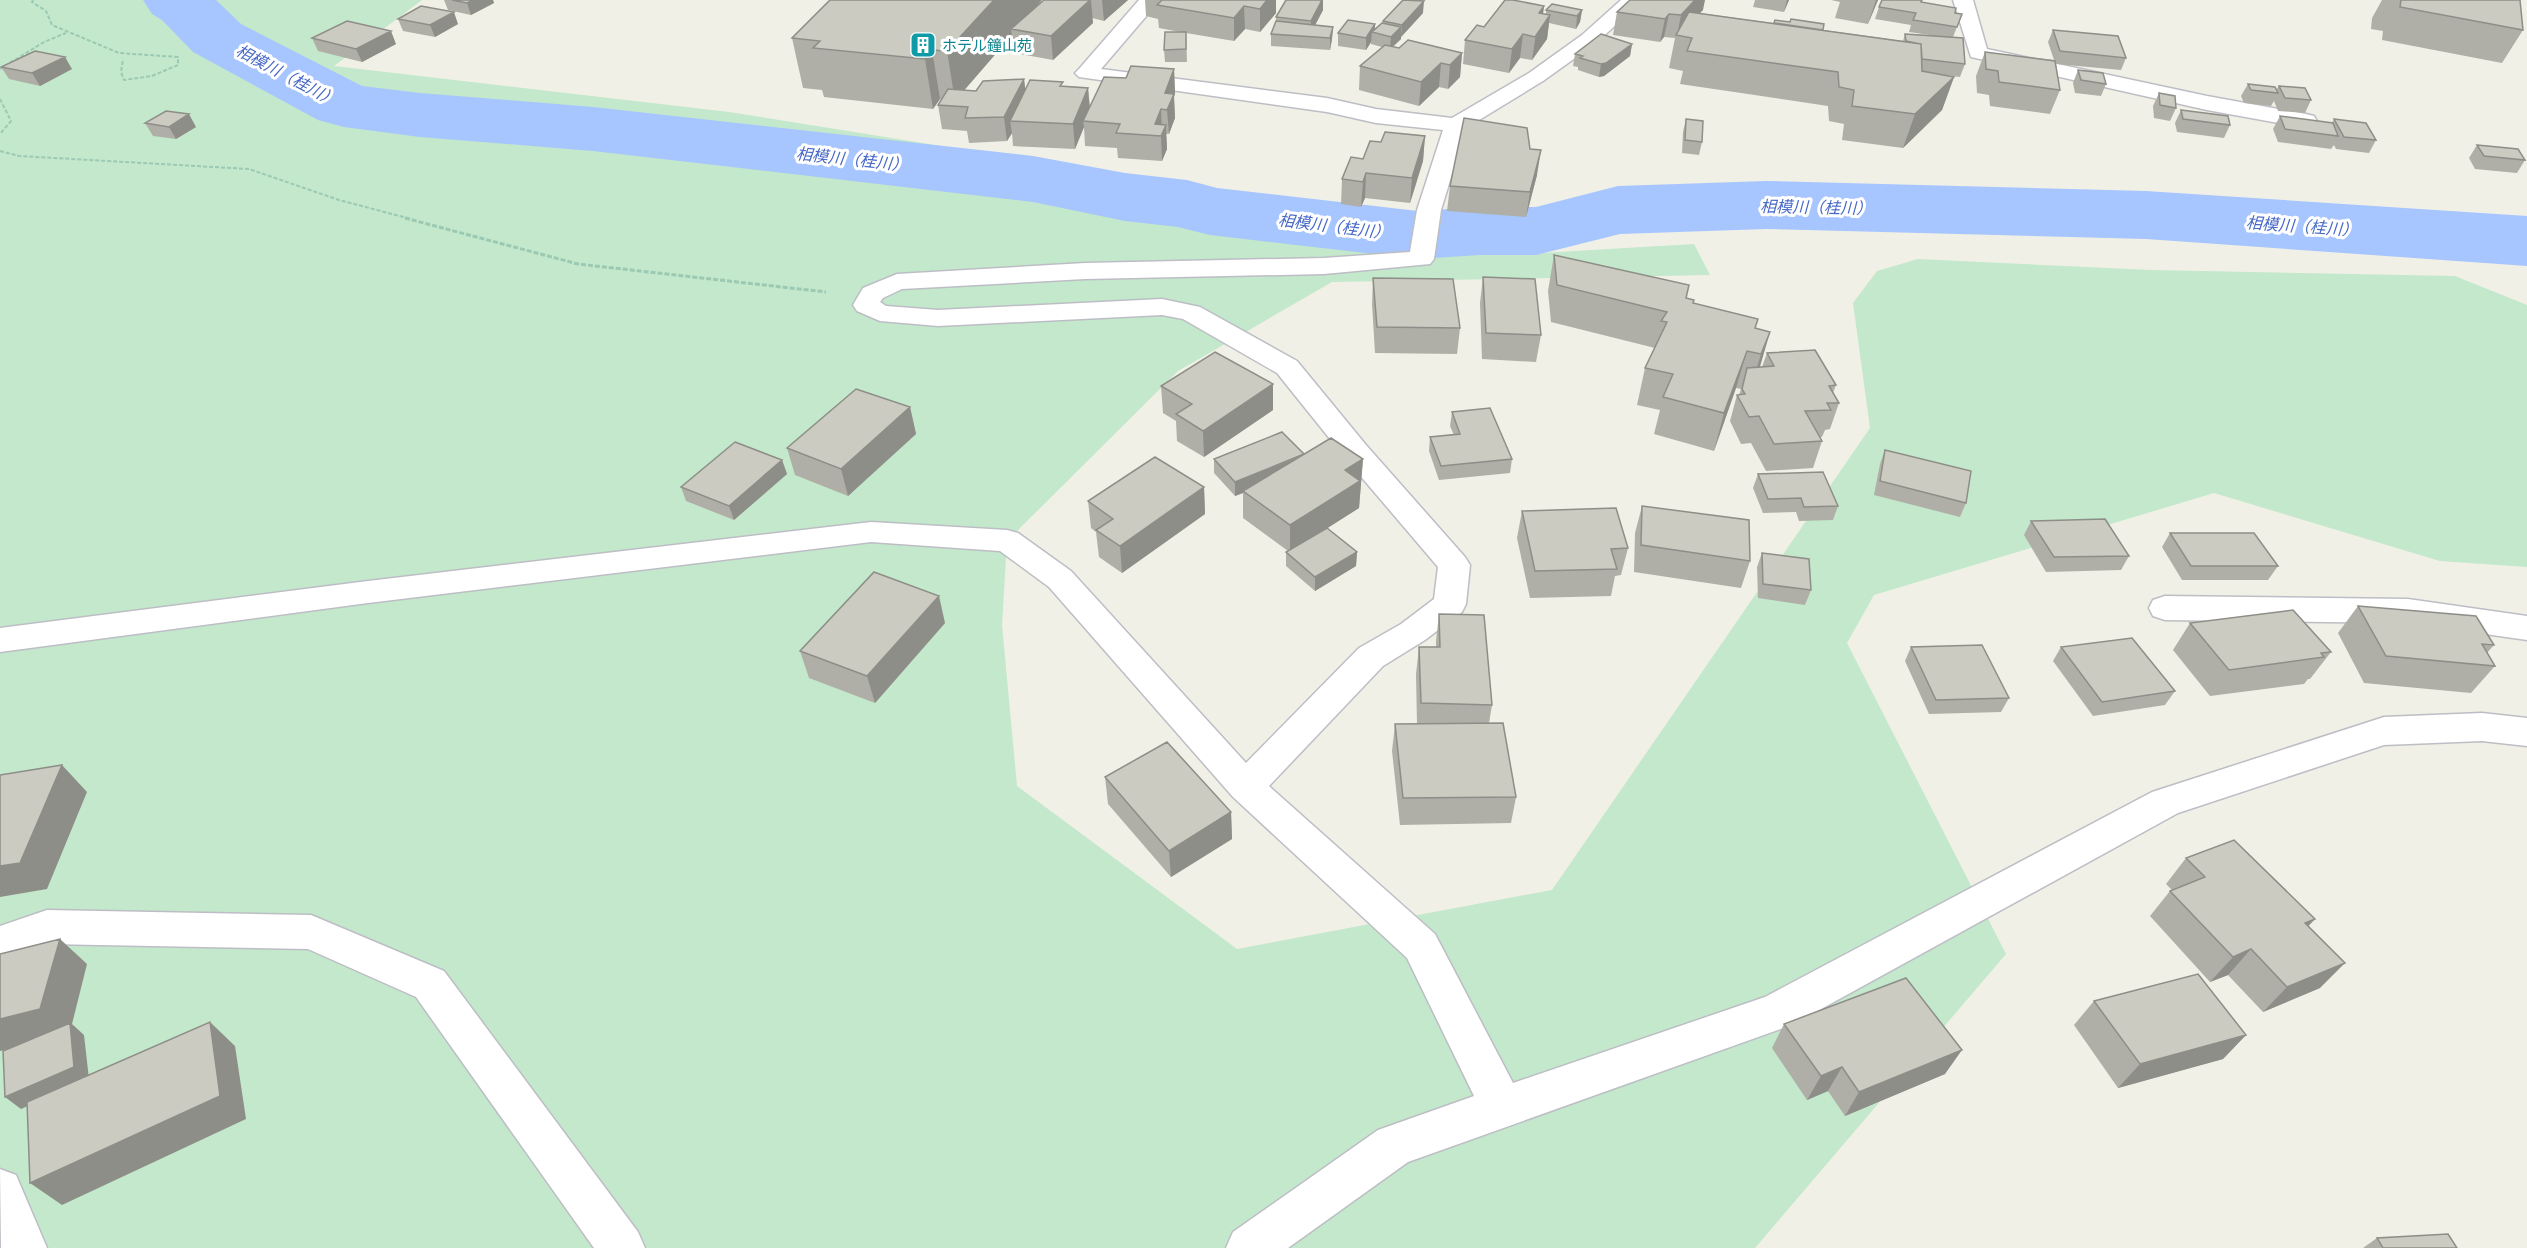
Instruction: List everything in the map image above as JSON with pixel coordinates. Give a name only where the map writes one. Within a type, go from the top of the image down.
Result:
[{"type":"street","points":[[1150,0],[1086,73],[1327,105],[1376,116],[1456,125],[1563,58],[1589,39],[1633,0]]},
{"type":"street","points":[[1963,0],[1978,53],[2207,104],[2306,121]]},
{"type":"street","points":[[1246,786],[1371,657],[1413,632],[1450,604],[1454,565],[1287,368],[1191,313],[1162,307],[938,318],[880,313],[866,305],[872,293],[897,282],[909,281],[1085,271],[1324,266],[1421,259],[1429,210],[1456,125]]},
{"type":"street","points":[[0,640],[368,592],[871,532],[1007,541],[1060,579],[1246,786],[1420,946],[1502,1107]]},
{"type":"street","points":[[2165,608],[2408,611],[2527,628]]},
{"type":"street","points":[[1249,1248],[1394,1144],[1777,1012],[2165,802],[2384,730],[2482,728],[2527,732]]},
{"type":"street","points":[[0,931],[47,927],[312,932],[430,984],[622,1248]]},
{"type":"street","points":[[0,943],[47,927]]},
{"type":"street","points":[[0,1191],[24,1248]]},
{"type":"path","points":[[33,0],[32,2],[46,11],[52,25],[67,32],[119,53],[178,57],[178,65],[157,76],[139,81],[124,80],[121,72],[123,59]]},
{"type":"path","points":[[0,69],[44,42],[67,32]]},
{"type":"path","points":[[0,99],[11,122],[0,134]]},
{"type":"path","points":[[0,151],[19,156],[249,169],[339,200],[578,264],[827,292],[872,293]]},
{"type":"green space","points":[[0,0],[422,0],[334,66],[729,112],[1249,195],[1505,255],[1694,244],[1710,275],[1332,282],[1178,371],[1007,541],[1002,625],[1017,786],[1237,949],[1552,890],[1870,428],[1853,303],[1877,271],[1918,259],[2151,270],[2455,276],[2527,305],[2527,567],[2440,561],[2214,493],[1874,595],[1847,643],[2006,954],[1755,1248],[0,1248]]},
{"type":"building","points":[[452,0],[473,0],[467,3]]},
{"type":"building","points":[[830,0],[994,0],[947,51],[932,50],[925,59],[813,48],[820,41],[792,38]]},
{"type":"building","points":[[1044,0],[1090,0],[1051,36],[1011,29]]},
{"type":"building","points":[[1162,0],[1267,0],[1260,9],[1244,6],[1234,18],[1157,5]]},
{"type":"building","points":[[1286,0],[1322,0],[1311,21],[1276,17]]},
{"type":"building","points":[[1403,0],[1424,1],[1402,25],[1383,21]]},
{"type":"building","points":[[1505,0],[1544,6],[1539,13],[1550,15],[1535,37],[1523,34],[1512,49],[1465,40],[1477,25],[1484,27]]},
{"type":"building","points":[[1630,0],[1695,0],[1681,15],[1669,14],[1665,19],[1617,12]]},
{"type":"building","points":[[1882,0],[1922,0],[1921,2],[1956,8],[1955,13],[1962,14],[1957,27],[1913,20],[1916,13],[1879,7]]},
{"type":"building","points":[[2401,0],[2520,0],[2523,30],[2400,7]]},
{"type":"building","points":[[1552,4],[1582,10],[1577,16],[1546,10]]},
{"type":"building","points":[[421,6],[454,12],[430,25],[398,19]]},
{"type":"building","points":[[1689,12],[1921,44],[1922,71],[1954,77],[1915,114],[1852,106],[1854,90],[1839,87],[1838,72],[1687,51],[1692,38],[1676,35]]},
{"type":"building","points":[[1791,19],[1824,24],[1823,30],[1774,23],[1775,20],[1790,22]]},
{"type":"building","points":[[1348,20],[1375,24],[1366,38],[1338,33]]},
{"type":"building","points":[[347,21],[391,31],[356,49],[312,38]]},
{"type":"building","points":[[1276,21],[1333,27],[1330,38],[1271,34]]},
{"type":"building","points":[[1382,23],[1401,27],[1391,37],[1372,32]]},
{"type":"building","points":[[2053,30],[2118,36],[2126,58],[2060,51]]},
{"type":"building","points":[[1165,32],[1186,32],[1186,49],[1164,50]]},
{"type":"building","points":[[1601,34],[1632,44],[1606,63],[1601,64],[1580,58],[1583,56],[1575,54]]},
{"type":"building","points":[[1905,34],[1963,38],[1965,64],[1922,59],[1921,44],[1906,41]]},
{"type":"building","points":[[1408,40],[1462,53],[1450,65],[1441,63],[1421,82],[1360,66],[1385,45],[1399,48]]},
{"type":"building","points":[[35,51],[65,57],[32,73],[1,67]]},
{"type":"building","points":[[1985,52],[2055,61],[2060,90],[1999,82],[1998,71],[1986,69]]},
{"type":"building","points":[[1131,66],[1174,69],[1165,93],[1174,94],[1167,110],[1161,109],[1155,124],[1166,125],[1161,136],[1116,133],[1120,124],[1083,121],[1104,77],[1126,78]]},
{"type":"building","points":[[2078,70],[2103,73],[2106,84],[2081,80]]},
{"type":"building","points":[[1024,79],[1004,117],[965,118],[968,107],[938,105],[948,89],[976,91],[983,81]]},
{"type":"building","points":[[1030,80],[1063,82],[1060,86],[1088,88],[1073,124],[1010,121]]},
{"type":"building","points":[[2248,84],[2275,87],[2278,93],[2251,90]]},
{"type":"building","points":[[2279,86],[2305,88],[2311,100],[2285,98]]},
{"type":"building","points":[[2159,93],[2175,96],[2176,108],[2160,105]]},
{"type":"building","points":[[2181,110],[2228,116],[2230,125],[2183,119]]},
{"type":"building","points":[[166,111],[189,114],[169,127],[145,123]]},
{"type":"building","points":[[2280,116],[2333,123],[2338,136],[2285,129]]},
{"type":"building","points":[[1464,118],[1527,128],[1530,149],[1541,150],[1530,192],[1450,186]]},
{"type":"building","points":[[1686,119],[1703,121],[1702,142],[1685,140]]},
{"type":"building","points":[[2334,119],[2366,123],[2376,140],[2344,137]]},
{"type":"building","points":[[1385,132],[1425,136],[1412,178],[1366,173],[1363,182],[1342,179],[1351,157],[1363,159],[1370,141],[1381,142]]},
{"type":"building","points":[[2477,145],[2518,149],[2525,160],[2484,156]]},
{"type":"building","points":[[1554,255],[1689,285],[1686,298],[1694,300],[1693,303],[1758,319],[1755,328],[1770,332],[1761,354],[1747,351],[1724,413],[1663,397],[1673,374],[1645,368],[1667,322],[1661,321],[1667,312],[1557,285]]},
{"type":"building","points":[[1483,277],[1535,279],[1541,335],[1486,333]]},
{"type":"building","points":[[1373,278],[1453,279],[1460,328],[1377,327]]},
{"type":"building","points":[[1815,350],[1836,385],[1829,386],[1839,403],[1827,403],[1831,410],[1805,411],[1822,441],[1774,444],[1759,416],[1749,417],[1737,395],[1745,394],[1742,389],[1747,368],[1774,366],[1767,353]]},
{"type":"building","points":[[1215,352],[1273,384],[1203,431],[1176,414],[1192,404],[1161,386]]},
{"type":"building","points":[[856,389],[910,407],[841,469],[787,448]]},
{"type":"building","points":[[1490,408],[1512,459],[1441,466],[1430,437],[1460,434],[1452,412]]},
{"type":"building","points":[[1282,432],[1304,454],[1235,482],[1214,459]]},
{"type":"building","points":[[1331,438],[1363,459],[1345,470],[1360,481],[1290,525],[1243,491]]},
{"type":"building","points":[[735,442],[782,460],[729,506],[681,487]]},
{"type":"building","points":[[1885,450],[1971,471],[1966,503],[1880,481]]},
{"type":"building","points":[[1155,457],[1204,487],[1120,546],[1096,530],[1113,519],[1088,501]]},
{"type":"building","points":[[1823,472],[1838,506],[1804,507],[1801,498],[1768,499],[1758,474]]},
{"type":"building","points":[[1642,506],[1749,520],[1750,561],[1641,545]]},
{"type":"building","points":[[1616,508],[1628,548],[1611,549],[1617,569],[1535,571],[1522,511]]},
{"type":"building","points":[[2105,519],[2129,556],[2054,557],[2031,521]]},
{"type":"building","points":[[1327,528],[1357,552],[1315,577],[1286,552]]},
{"type":"building","points":[[2170,533],[2254,533],[2278,566],[2191,566]]},
{"type":"building","points":[[1762,553],[1809,559],[1811,590],[1763,584]]},
{"type":"building","points":[[874,572],[939,596],[867,676],[800,651]]},
{"type":"building","points":[[2358,606],[2476,616],[2494,645],[2482,644],[2495,666],[2386,656]]},
{"type":"building","points":[[2293,610],[2331,652],[2321,653],[2324,657],[2229,670],[2190,623]]},
{"type":"building","points":[[1439,614],[1484,615],[1492,705],[1421,703],[1419,647],[1440,647]]},
{"type":"building","points":[[2132,638],[2175,691],[2102,702],[2061,647]]},
{"type":"building","points":[[1982,645],[2009,698],[1936,700],[1911,647]]},
{"type":"building","points":[[1503,723],[1516,797],[1403,798],[1395,724]]},
{"type":"building","points":[[1167,742],[1231,812],[1169,851],[1105,777]]},
{"type":"building","points":[[62,765],[20,863],[0,866],[0,775]]},
{"type":"building","points":[[2234,840],[2315,919],[2305,923],[2345,963],[2287,987],[2251,949],[2233,957],[2170,891],[2205,877],[2186,858]]},
{"type":"building","points":[[60,939],[40,1009],[0,1019],[0,954]]},
{"type":"building","points":[[2198,974],[2246,1035],[2140,1064],[2094,1001]]},
{"type":"building","points":[[1906,978],[1962,1050],[1859,1092],[1842,1067],[1821,1076],[1784,1024]]},
{"type":"building","points":[[210,1022],[220,1096],[30,1183],[27,1102]]},
{"type":"building","points":[[70,1023],[74,1067],[5,1097],[3,1051]]},
{"type":"building","points":[[2448,1234],[2457,1248],[2383,1248],[2377,1238]]},
{"type":"waterway","name":"相模川（桂川）","points":[[175,0],[185,6],[217,38],[344,105],[420,115],[593,129],[1033,179],[1125,197],[1187,204],[1210,211],[1418,235],[1480,231],[1536,231],[1618,210],[1766,205],[2146,215],[2527,241]]},
{"type":"place","name":"ホテル鐘山苑","points":[[923,45]]}]
